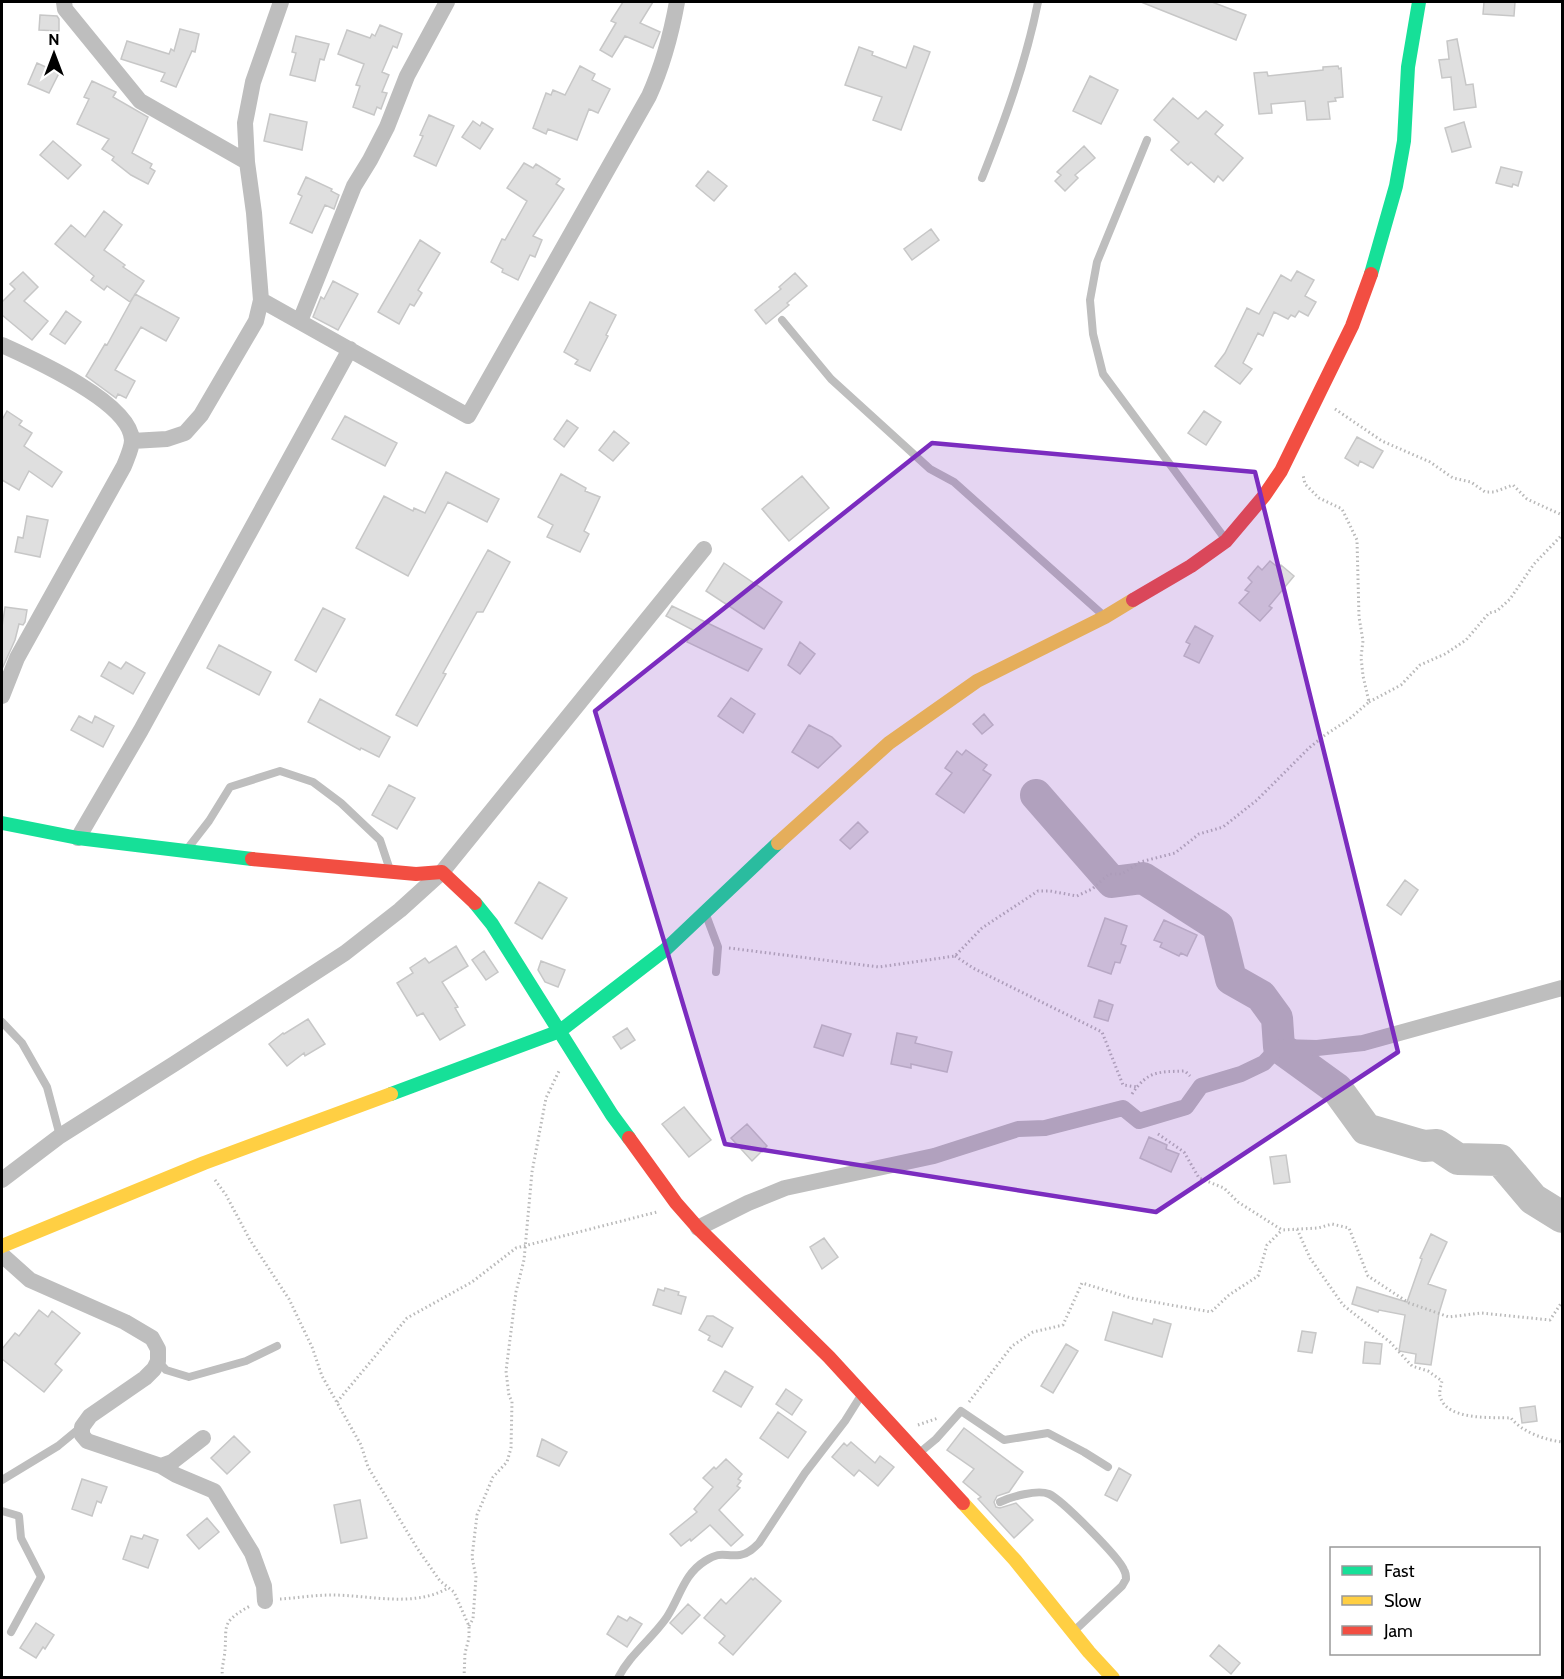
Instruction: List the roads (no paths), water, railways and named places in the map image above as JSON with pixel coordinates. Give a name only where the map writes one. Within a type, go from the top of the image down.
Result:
[{"type":"street","points":[[64,2],[65,9],[140,101],[246,162]]},
{"type":"street","points":[[132,441],[166,439],[185,433],[201,415],[256,321],[261,300],[254,213],[246,162],[245,123],[253,82],[281,2]]},
{"type":"street","points":[[300,321],[354,186],[387,127],[407,76],[447,2]]},
{"type":"street","points":[[261,300],[468,416],[649,96],[663,66],[677,2]]},
{"type":"street","points":[[2,1246],[204,1164],[560,1031],[665,950],[822,802],[889,743],[977,681],[1105,616],[1191,566],[1226,541],[1264,496],[1294,445],[1352,326],[1386,227],[1396,186],[1404,141],[1408,67],[1419,2]]},
{"type":"street","points":[[2,696],[9,655],[124,466],[132,441],[129,428],[121,415],[104,401],[4,341]]},
{"type":"street","points":[[78,838],[141,730],[350,349]]},
{"type":"street","points":[[2,1180],[60,1136],[345,953],[400,910],[442,872],[704,549]]},
{"type":"street","points":[[2,823],[78,838],[391,872],[416,874],[442,872],[477,905],[492,924],[612,1115],[676,1203],[698,1228],[829,1357],[1015,1560],[1113,1677]]},
{"type":"street","points":[[698,1228],[748,1203],[785,1188],[934,1156],[1018,1129],[1045,1128],[1123,1108],[1139,1121],[1186,1107],[1201,1086],[1241,1074],[1264,1063],[1279,1047],[1317,1048],[1363,1043],[1563,987]]},
{"type":"street","points":[[2,1255],[30,1280],[125,1322],[152,1338],[158,1349],[158,1361],[154,1369],[145,1378],[90,1416],[82,1427],[82,1435],[87,1441],[161,1466],[214,1491],[252,1553],[264,1586],[265,1601]]},
{"type":"street","points":[[161,1466],[172,1462],[203,1438]]},
{"type":"lane","points":[[982,178],[1006,119],[1033,29],[1038,2]]},
{"type":"lane","points":[[1146,140],[1097,262],[1090,300],[1093,334],[1103,374],[1226,541]]},
{"type":"lane","points":[[782,320],[831,379],[930,469],[954,482],[1105,616]]},
{"type":"lane","points":[[186,850],[209,821],[230,787],[280,771],[313,782],[342,803],[380,840],[391,872]]},
{"type":"lane","points":[[706,913],[718,947],[716,972]]},
{"type":"lane","points":[[2,1022],[22,1043],[47,1087],[60,1136]]},
{"type":"lane","points":[[158,1361],[166,1370],[189,1377],[246,1361],[277,1346]]},
{"type":"lane","points":[[618,1677],[624,1666],[668,1615],[691,1573],[715,1555],[723,1553],[741,1555],[759,1543],[805,1473],[845,1421],[862,1394]]},
{"type":"lane","points":[[918,1454],[936,1439],[961,1411],[1004,1440],[1048,1433],[1108,1467]]},
{"type":"lane","points":[[2,1480],[58,1446],[82,1427]]},
{"type":"lane","points":[[1000,1502],[1016,1495],[1048,1494],[1068,1509],[1095,1535],[1124,1570],[1126,1579],[1122,1586],[1073,1632]]},
{"type":"lane","points":[[2,1511],[19,1516],[21,1538],[41,1577],[11,1632]]},
{"type":"waterway","points":[[1036,795],[1112,882],[1143,878],[1218,926],[1231,979],[1261,996],[1277,1018],[1279,1047],[1337,1089],[1366,1129],[1424,1146],[1437,1145],[1458,1159],[1500,1160],[1533,1199],[1562,1217]]}]
